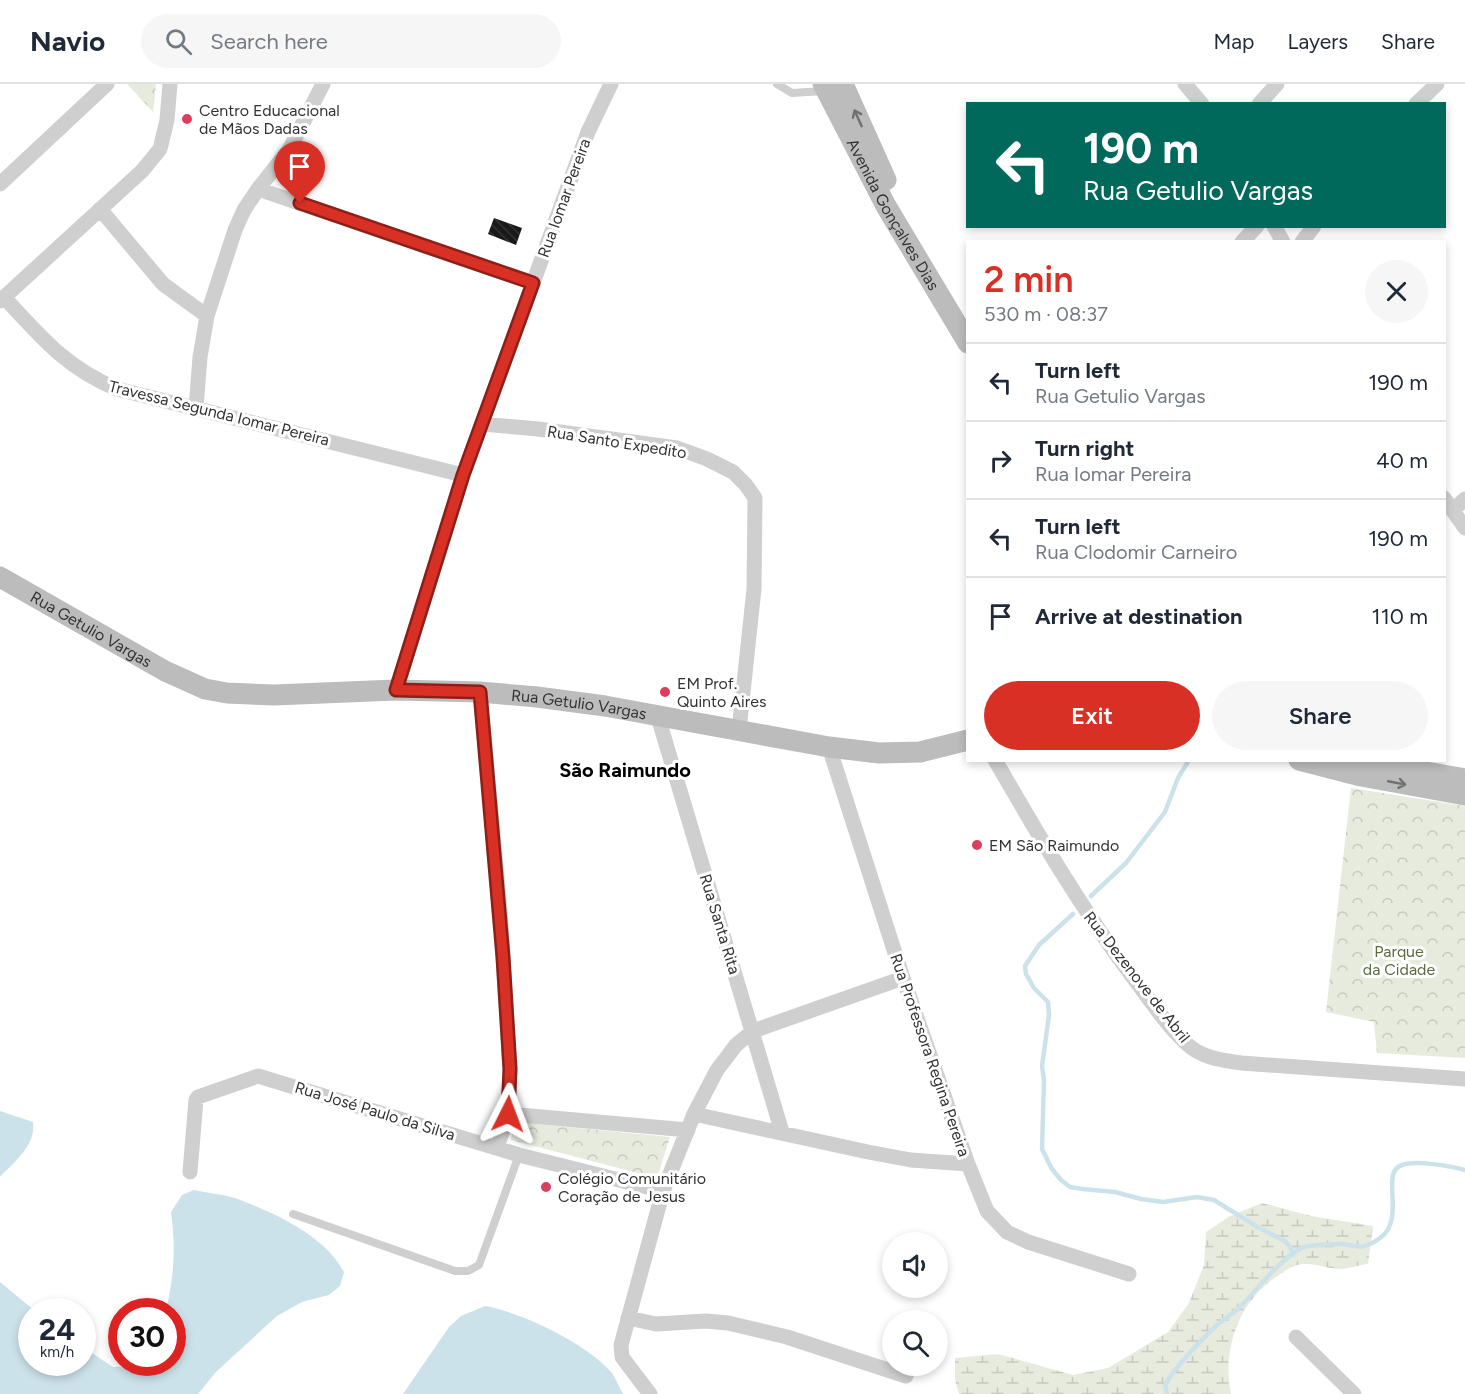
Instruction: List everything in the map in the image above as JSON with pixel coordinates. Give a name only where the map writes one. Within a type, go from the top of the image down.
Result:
[{"type":"street","points":[[0,184],[107,84]]},
{"type":"street","points":[[2,299],[142,171],[159,149],[166,120],[170,84]]},
{"type":"street","points":[[196,409],[200,357],[207,316],[235,230],[244,210],[258,189],[290,150],[323,84]]},
{"type":"street","name":"Rua Iomar Pereira","points":[[396,690],[463,475],[588,132],[611,84]]},
{"type":"street","points":[[1185,84],[1200,102]]},
{"type":"street","points":[[1261,102],[1277,84]]},
{"type":"street","points":[[1418,102],[1437,84]]},
{"type":"street","name":"Avenida Gonçalves Dias","points":[[831,86],[966,317]]},
{"type":"street","name":"Avenida Gonçalves Dias","points":[[831,86],[886,206],[966,340]]},
{"type":"street","points":[[258,189],[533,283]]},
{"type":"street","points":[[100,209],[163,284],[207,316]]},
{"type":"street","points":[[1244,240],[1255,228]]},
{"type":"street","name":"Travessa Segunda Iomar Pereira","points":[[2,299],[70,364],[93,379],[117,389],[463,475]]},
{"type":"street","name":"Rua Santo Expedito","points":[[482,424],[549,430],[677,448],[733,472],[746,484],[755,498],[754,589],[739,730]]},
{"type":"street","points":[[1454,503],[1465,528]]},
{"type":"street","name":"Rua Getulio Vargas","points":[[0,577],[144,660],[205,689],[255,696],[396,690],[480,692],[605,706],[829,747],[879,753],[920,752],[966,740]]},
{"type":"street","points":[[480,692],[503,957],[510,1069],[508,1114],[497,1148]]},
{"type":"street","name":"Rua Santa Rita","points":[[658,717],[782,1132]]},
{"type":"street","name":"Rua Professora Regina Pereira","points":[[829,747],[903,978],[968,1164],[987,1211],[1007,1232],[1028,1242],[1129,1274]]},
{"type":"street","name":"Rua Dezenove de Abril","points":[[996,762],[1055,863],[1102,936],[1187,1044],[1211,1059],[1241,1063],[1465,1079]]},
{"type":"street","points":[[1307,762],[1361,776],[1465,795]]},
{"type":"street","points":[[1368,762],[1465,779]]},
{"type":"street","points":[[650,1394],[622,1357],[621,1345],[663,1191],[694,1114],[727,1057],[736,1045],[753,1031],[903,978]]},
{"type":"street","name":"Rua José Paulo da Silva","points":[[190,1172],[198,1097],[258,1076],[519,1155],[663,1191]]},
{"type":"street","points":[[508,1114],[688,1130]]},
{"type":"street","points":[[694,1114],[911,1160],[968,1164]]},
{"type":"street","points":[[628,1318],[656,1324],[706,1321],[728,1323],[787,1337],[882,1368]]},
{"type":"street","points":[[1296,1337],[1354,1394]]},
{"type":"lane","points":[[777,84],[792,93],[831,86]]},
{"type":"lane","points":[[292,1214],[455,1271],[468,1271],[479,1266],[519,1155]]},
{"type":"green space","points":[[127,84],[156,84],[153,112]]},
{"type":"green space","name":"Parque da Cidade","points":[[1351,788],[1465,806],[1465,1058],[1377,1053],[1374,1022],[1326,1012]]},
{"type":"green space","points":[[515,1122],[670,1137],[657,1178],[511,1140]]},
{"type":"green space","points":[[1262,1203],[1311,1216],[1373,1226],[1368,1264],[1341,1269],[1300,1264],[1286,1270],[1263,1288],[1243,1314],[1231,1344],[1229,1377],[1231,1394],[959,1394],[955,1380],[955,1358],[998,1354],[1073,1375],[1108,1368],[1168,1332],[1189,1303],[1204,1265],[1206,1232],[1230,1216]]},
{"type":"water","points":[[0,1111],[33,1122],[33,1131],[28,1146],[0,1177]]},
{"type":"water","points":[[194,1190],[225,1195],[265,1210],[297,1226],[324,1247],[335,1259],[344,1272],[340,1286],[329,1295],[302,1302],[277,1316],[216,1372],[198,1394],[0,1394],[0,1282],[19,1298],[18,1376],[96,1376],[96,1356],[108,1364],[108,1376],[186,1376],[186,1298],[168,1298],[173,1262],[171,1212],[182,1195]]},
{"type":"water","points":[[485,1306],[535,1322],[587,1351],[612,1373],[623,1394],[403,1394],[449,1327],[461,1316]]},
{"type":"building","points":[[494,218],[522,228],[516,245],[488,234]]},
{"type":"waterway","points":[[1091,896],[1126,863],[1165,812],[1178,778],[1188,762]]},
{"type":"waterway","points":[[1073,914],[1039,945],[1025,966],[1026,974],[1034,988],[1048,1002],[1049,1015],[1042,1066],[1044,1080],[1042,1149],[1052,1169],[1070,1187],[1115,1192],[1163,1202],[1197,1197],[1214,1200],[1285,1241],[1293,1255]]},
{"type":"waterway","points":[[1167,1394],[1165,1385],[1189,1354],[1216,1326],[1241,1306],[1289,1256],[1304,1247],[1341,1244],[1361,1246],[1380,1238],[1388,1230],[1392,1220],[1392,1186],[1396,1169],[1402,1165],[1424,1163],[1465,1170]]},
{"type":"place","name":"Centro Educacional de Mãos Dadas","points":[[187,119]]},
{"type":"place","name":"EM Prof. Quinto Aires","points":[[665,692]]},
{"type":"place","name":"EM São Raimundo","points":[[977,845]]},
{"type":"place","name":"Colégio Comunitário Coração de Jesus","points":[[546,1187]]},
{"type":"district","name":"São Raimundo","points":[[625,770]]},
{"type":"route","points":[[300,203],[533,283],[463,475],[396,690],[480,692],[500,910],[510,1069],[508,1114]]}]
